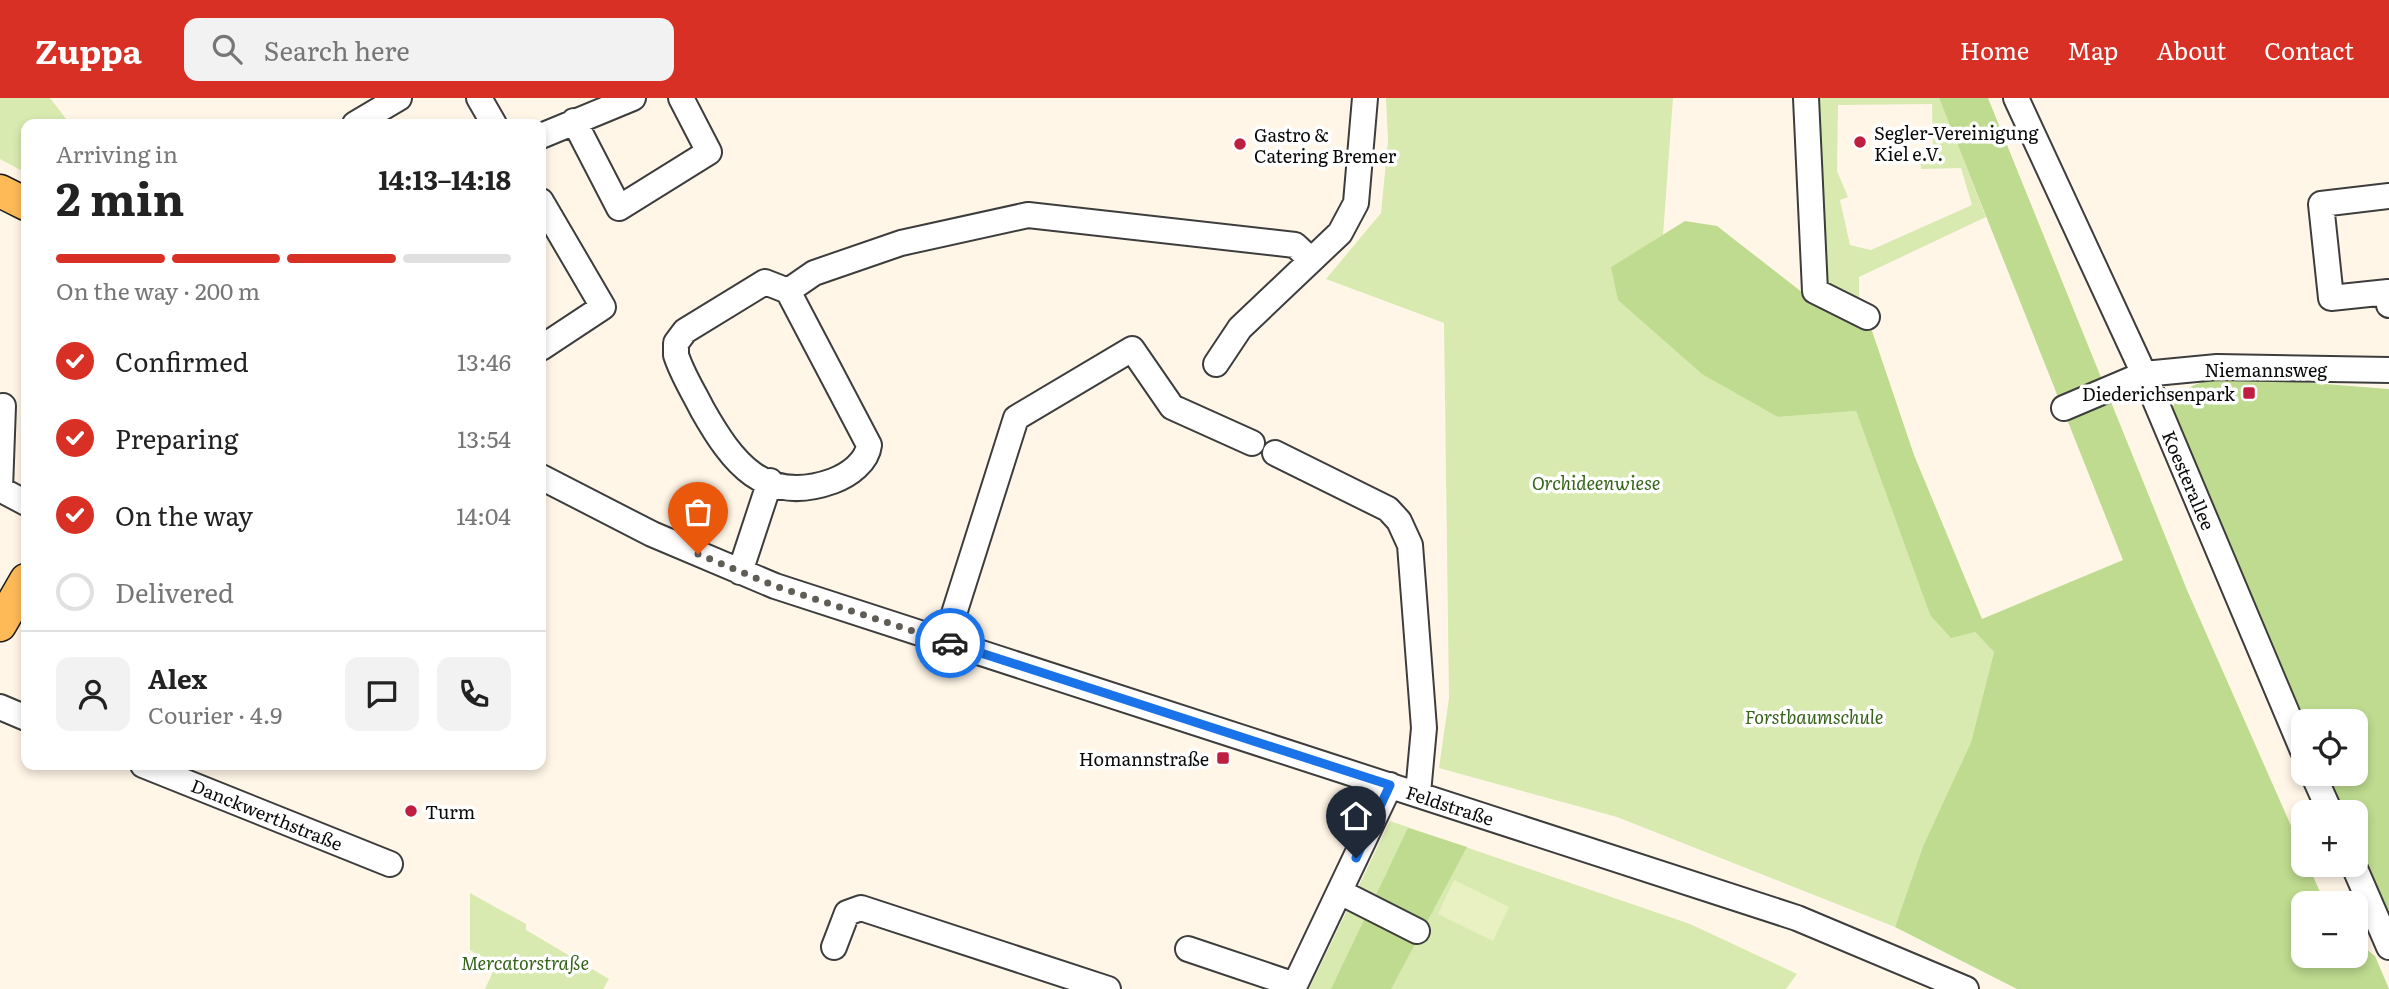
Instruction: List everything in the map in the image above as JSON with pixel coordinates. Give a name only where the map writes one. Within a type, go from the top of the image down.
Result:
[{"type":"main road","points":[[0,191],[21,202]]},
{"type":"main road","points":[[0,625],[21,589]]},
{"type":"street","points":[[363,119],[399,98]]},
{"type":"street","points":[[479,98],[491,119]]},
{"type":"street","points":[[546,134],[633,98]]},
{"type":"street","points":[[574,121],[619,208],[709,152],[681,98]]},
{"type":"street","points":[[1216,364],[1240,328],[1340,233],[1356,203],[1365,98]]},
{"type":"street","points":[[1806,98],[1815,291],[1867,317]]},
{"type":"street","name":"Koesterallee","points":[[2016,98],[2144,374],[2291,723]]},
{"type":"street","points":[[2388,296],[2331,298],[2321,204],[2389,196]]},
{"type":"street","points":[[546,210],[603,307],[546,345]]},
{"type":"street","points":[[788,291],[814,273],[901,243],[1028,215],[1295,245],[1310,259]]},
{"type":"street","points":[[765,282],[788,291],[869,445],[868,454],[857,467],[809,489],[787,487],[749,472],[722,445],[680,368],[676,343],[695,324],[765,282]]},
{"type":"street","points":[[945,642],[1016,418],[1132,349],[1172,407],[1252,443]]},
{"type":"street","name":"Niemannsweg","points":[[2064,408],[2144,374],[2217,367],[2389,370]]},
{"type":"street","points":[[3,406],[0,489],[21,500]]},
{"type":"street","points":[[1275,453],[1388,509],[1399,521],[1410,545],[1423,728],[1418,793]]},
{"type":"street","name":"Feldstraße","points":[[546,480],[652,534],[740,572],[945,642],[1418,793],[1797,918],[1963,988]]},
{"type":"street","points":[[740,572],[770,481]]},
{"type":"street","points":[[0,707],[21,716]]},
{"type":"street","name":"Danckwerthstraße","points":[[155,770],[390,864]]},
{"type":"street","points":[[1188,949],[1294,987],[1390,785]]},
{"type":"street","points":[[2359,877],[2389,947]]},
{"type":"street","points":[[1340,892],[1417,931]]},
{"type":"street","points":[[834,947],[847,913],[862,908],[1108,989]]},
{"type":"green space","points":[[0,98],[50,98],[66,119],[21,119],[21,170],[0,159]]},
{"type":"green space","name":"Orchideenwiese","points":[[1386,98],[1673,98],[1663,235],[1611,267],[1778,417],[1856,411],[1930,615],[1975,632],[1994,652],[1971,742],[1923,846],[1895,927],[1617,817],[1439,768],[1449,698],[1444,323],[1326,279],[1381,213],[1388,141]]},
{"type":"green space","points":[[1806,98],[1939,98],[1986,217],[1859,277],[1859,297],[1867,317],[1815,291]],"holes":[[[1932,104],[1933,157],[1920,157],[1921,169],[1961,168],[1972,205],[1871,250],[1850,245],[1840,200],[1848,197],[1837,171],[1838,105]]]},
{"type":"green space","points":[[1939,98],[1988,98],[2187,590],[2291,826],[2291,877],[2313,877],[2320,891],[2291,891],[2291,968],[2368,968],[2368,950],[2375,956],[2389,989],[2017,989],[1895,927],[1923,846],[1971,742],[1994,652],[1975,632],[1951,638],[1930,615],[1856,411],[1778,417],[1702,374],[1618,300],[1611,267],[1685,221],[1717,226],[1830,314],[1870,325],[1914,455],[1982,619],[2123,560]]},
{"type":"green space","points":[[2247,378],[2389,389],[2389,922],[2368,872],[2368,800],[2337,800],[2331,786],[2368,786],[2368,709],[2298,709],[2171,413],[2182,393],[2212,380]]},
{"type":"green space","points":[[1390,821],[1690,924],[1797,974],[1786,989],[1309,989]]},
{"type":"green space","points":[[1408,828],[1467,847],[1391,989],[1331,989]]},
{"type":"green space","points":[[1454,880],[1509,907],[1493,941],[1438,914]]},
{"type":"green space","name":"Mercatorstraße","points":[[470,893],[526,924],[526,930],[609,979],[603,989],[485,989],[496,965],[470,950]]},
{"type":"way so far","points":[[698,554],[775,586],[950,643]]},
{"type":"place","name":"Segler-Vereinigung Kiel e.V.","points":[[1860,142]]},
{"type":"place","name":"Gastro & Catering Bremer","points":[[1240,144]]},
{"type":"place","name":"Diederichsenpark","points":[[2249,393]]},
{"type":"place","name":"Homannstraße","points":[[1223,758]]},
{"type":"place","name":"Turm","points":[[411,811]]},
{"type":"route","points":[[950,643],[1390,785],[1356,858]]},
{"type":"park label","name":"Forstbaumschule","points":[[1814,716]]}]
